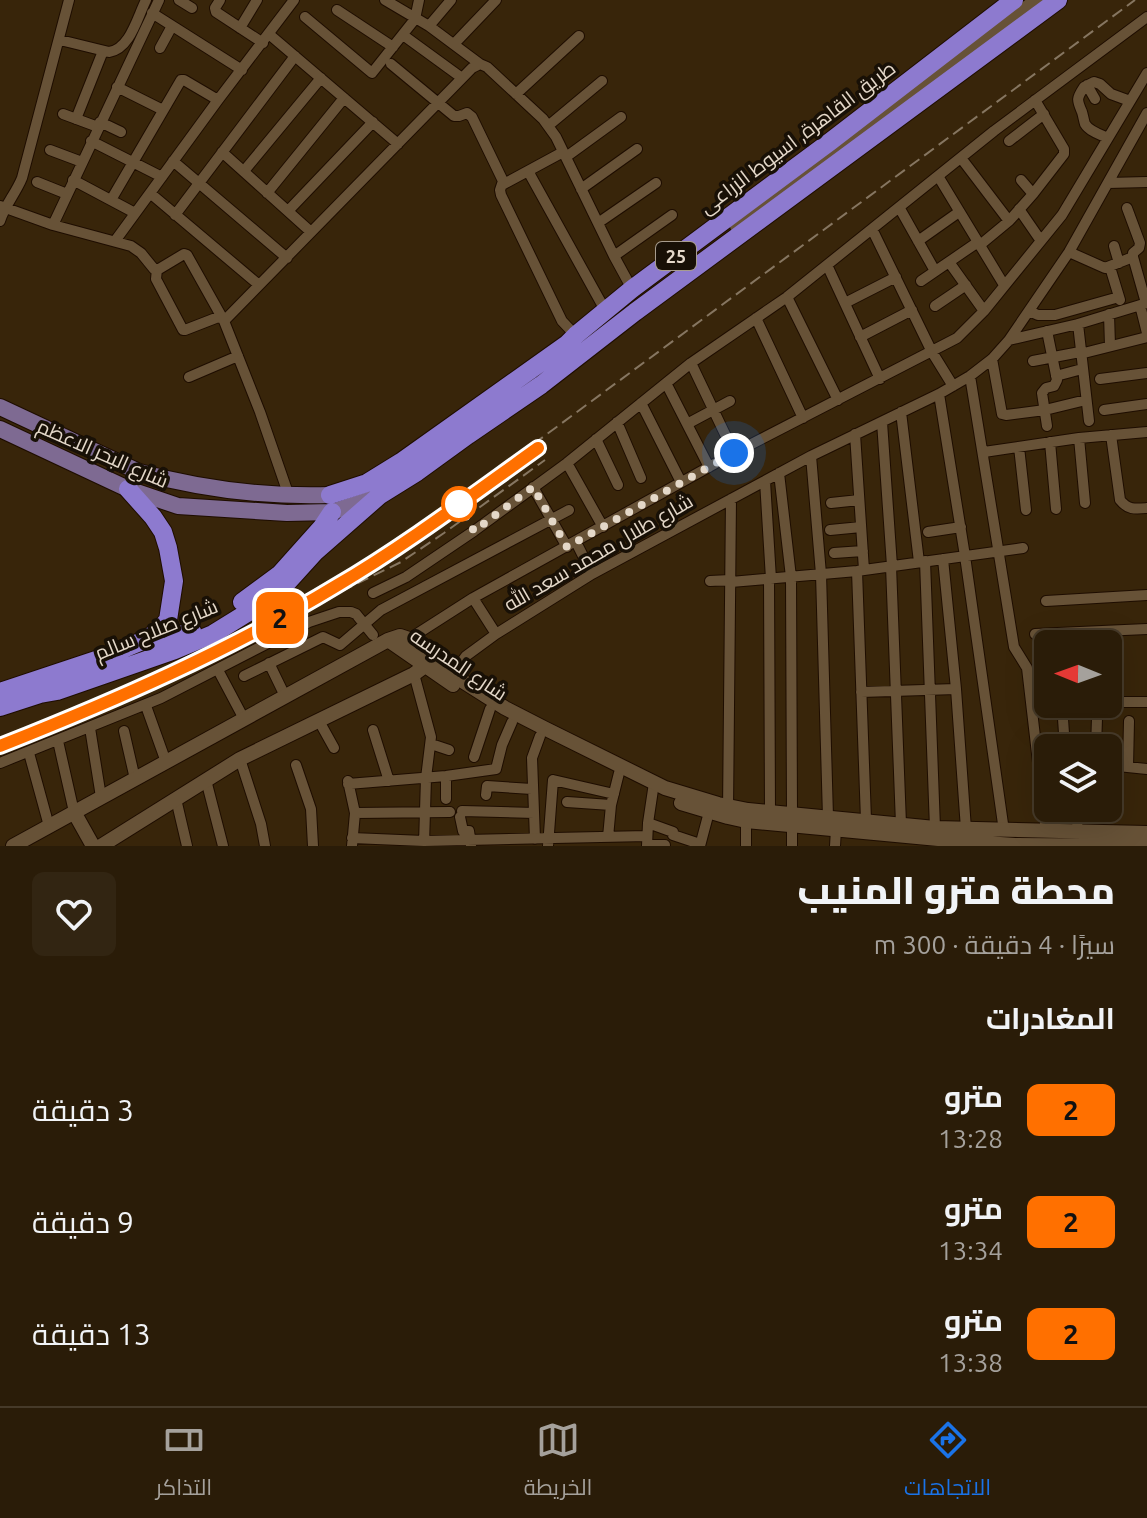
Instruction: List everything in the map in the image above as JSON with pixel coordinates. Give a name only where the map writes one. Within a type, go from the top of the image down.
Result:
[{"type":"highway","name":"طريق القاهرة, اسيوط الزراعى","points":[[331,503],[401,462],[575,340],[632,289],[819,151],[1014,0]]},
{"type":"highway","name":"25","points":[[380,495],[541,385],[635,312],[1058,0]]},
{"type":"highway","points":[[136,492],[163,532],[174,581],[168,620],[142,648]]},
{"type":"highway","name":"شارع صلاح سالم","points":[[0,707],[57,691],[142,648],[175,650],[213,634],[276,595],[315,552],[380,495]]},
{"type":"highway","name":"شارع صلاح سالم","points":[[0,692],[142,648],[211,622],[280,574],[322,527],[331,503]]},
{"type":"highway","points":[[0,720],[45,702],[57,691]]},
{"type":"main road","points":[[575,340],[598,331],[1037,0]]},
{"type":"main road","points":[[766,215],[807,179],[1047,0]]},
{"type":"main road","name":"شارع البحر الاعظم","points":[[0,407],[150,476],[185,484],[331,503]]},
{"type":"main road","name":"شارع البحر الاعظم","points":[[0,429],[136,492],[178,506],[287,513],[380,495]]},
{"type":"main road","points":[[136,492],[150,486],[150,476]]},
{"type":"main road","points":[[178,506],[177,493],[185,484]]},
{"type":"main road","name":"شارع المدرسه","points":[[792,819],[770,812],[728,812],[709,812],[619,773],[490,709],[458,683],[409,639],[400,636],[388,640],[419,670],[458,683],[653,787],[673,791],[728,812],[746,821],[792,819],[832,823],[866,820],[901,824],[938,838]]},
{"type":"main road","points":[[13,846],[388,640]]},
{"type":"main road","points":[[101,846],[240,759],[419,670]]},
{"type":"main road","points":[[74,812],[93,846]]},
{"type":"main road","name":"شارع المدرسه","points":[[832,823],[887,840],[938,838],[1015,845],[1147,846]]},
{"type":"main road","name":"شارع المدرسه","points":[[966,839],[1004,831],[1147,833]]},
{"type":"street","points":[[0,221],[2,206],[14,196],[22,178],[69,0]]},
{"type":"street","points":[[60,40],[115,52],[124,45],[146,0]]},
{"type":"street","points":[[53,225],[159,0]]},
{"type":"street","points":[[179,0],[192,8]]},
{"type":"street","points":[[240,28],[257,0]]},
{"type":"street","points":[[115,241],[294,0]]},
{"type":"street","points":[[385,0],[429,26],[487,67],[543,119],[565,155],[632,289]]},
{"type":"street","points":[[305,17],[372,73],[415,19],[419,0]]},
{"type":"street","points":[[429,26],[451,0]]},
{"type":"street","points":[[454,44],[496,0]]},
{"type":"street","points":[[217,5],[240,28],[295,56],[398,144]]},
{"type":"street","points":[[337,10],[393,47]]},
{"type":"street","points":[[152,13],[242,70]]},
{"type":"street","points":[[373,593],[406,577],[567,463],[691,363],[787,297],[1035,100],[1147,17]]},
{"type":"street","points":[[160,48],[172,26]]},
{"type":"street","points":[[403,35],[462,78]]},
{"type":"street","points":[[516,94],[579,36]]},
{"type":"street","points":[[76,119],[103,51]]},
{"type":"street","points":[[175,215],[295,56]]},
{"type":"street","points":[[391,64],[454,116],[467,113],[472,117],[503,181],[501,195],[562,321],[575,340]]},
{"type":"street","points":[[157,269],[156,279],[183,330],[222,318],[287,258],[462,78],[480,64]]},
{"type":"street","points":[[1072,73],[1095,99]]},
{"type":"street","name":"شارع طلال محمد سعد الله","points":[[409,639],[473,598],[734,453],[880,379],[935,356],[984,311],[1062,215],[1147,73]]},
{"type":"street","points":[[244,171],[321,78]]},
{"type":"street","points":[[111,200],[181,80],[218,100]]},
{"type":"street","points":[[548,126],[602,81]]},
{"type":"street","points":[[1130,101],[1111,94],[1094,82],[1085,86],[1079,95],[1078,107],[1087,127],[1131,143]]},
{"type":"street","points":[[117,87],[163,110]]},
{"type":"street","points":[[267,193],[344,98]]},
{"type":"street","points":[[921,281],[1009,221],[1064,154],[1067,145],[1035,100]]},
{"type":"street","name":"شارع طلال محمد سعد الله","points":[[458,683],[458,667],[462,659],[592,574],[811,456],[939,394],[992,359],[1009,340],[1069,252],[1147,113]]},
{"type":"street","points":[[63,114],[121,132]]},
{"type":"street","points":[[1009,141],[1044,114]]},
{"type":"street","points":[[502,185],[565,155],[621,117]]},
{"type":"street","points":[[288,211],[373,122]]},
{"type":"street","points":[[91,141],[162,177]]},
{"type":"street","points":[[581,189],[637,149]]},
{"type":"street","points":[[50,150],[82,162]]},
{"type":"street","points":[[222,152],[311,232]]},
{"type":"street","points":[[961,158],[1009,221]]},
{"type":"street","points":[[173,161],[287,258]]},
{"type":"street","points":[[528,171],[605,310]]},
{"type":"street","points":[[938,176],[1004,285]]},
{"type":"street","points":[[73,180],[135,213]]},
{"type":"street","points":[[1021,180],[1033,194]]},
{"type":"street","points":[[37,182],[67,194]]},
{"type":"street","points":[[1108,183],[1147,182]]},
{"type":"street","points":[[598,223],[656,183]]},
{"type":"street","points":[[150,193],[259,285]]},
{"type":"street","points":[[2,206],[53,225],[136,249],[157,269]]},
{"type":"street","points":[[899,207],[935,271]]},
{"type":"street","points":[[1033,361],[1080,353],[1147,335],[1145,303],[1133,257],[1141,246],[1142,229],[1127,208]]},
{"type":"street","points":[[1019,209],[1041,241]]},
{"type":"street","points":[[918,241],[959,212]]},
{"type":"street","points":[[614,256],[672,215]]},
{"type":"street","points":[[872,229],[953,386]]},
{"type":"street","points":[[1114,246],[1123,310]]},
{"type":"street","points":[[1069,252],[1103,268],[1133,257]]},
{"type":"street","points":[[157,269],[187,255],[222,318],[260,412],[289,496]]},
{"type":"street","points":[[949,262],[984,311]]},
{"type":"street","points":[[827,265],[880,379]]},
{"type":"street","points":[[845,303],[896,277]]},
{"type":"street","points":[[935,306],[966,285]]},
{"type":"street","points":[[787,297],[838,400]]},
{"type":"street","points":[[1029,311],[1038,315],[1055,315],[1119,297]]},
{"type":"street","points":[[1009,340],[1078,324],[1145,303]]},
{"type":"street","points":[[860,337],[912,310]]},
{"type":"street","points":[[1109,314],[1110,346]]},
{"type":"street","points":[[756,318],[803,418]]},
{"type":"street","points":[[1078,324],[1089,421]]},
{"type":"street","points":[[1047,331],[1056,376],[1056,384],[1042,393],[1047,426]]},
{"type":"street","points":[[189,377],[238,356]]},
{"type":"street","points":[[992,359],[1002,414],[1045,410],[1086,400]]},
{"type":"street","points":[[691,363],[734,453]]},
{"type":"street","points":[[1056,376],[1082,369]]},
{"type":"street","points":[[1100,379],[1147,373]]},
{"type":"street","points":[[970,376],[1014,647],[1027,668],[1046,831]]},
{"type":"street","points":[[666,383],[709,467]]},
{"type":"street","points":[[939,394],[1004,831]]},
{"type":"street","points":[[687,424],[730,401]]},
{"type":"street","points":[[641,403],[681,482]]},
{"type":"street","points":[[1104,410],[1147,404]]},
{"type":"street","points":[[901,412],[922,562],[938,838]]},
{"type":"street","points":[[617,422],[641,478]]},
{"type":"street","points":[[882,422],[901,824]]},
{"type":"street","points":[[984,452],[1147,432]]},
{"type":"street","points":[[855,434],[863,551],[860,570],[861,692],[866,820]]},
{"type":"street","points":[[1111,435],[1120,500],[1131,509],[1147,508]]},
{"type":"street","points":[[1079,438],[1085,503]]},
{"type":"street","points":[[596,439],[618,485]]},
{"type":"street","points":[[1050,442],[1056,509]]},
{"type":"street","points":[[1019,447],[1026,510]]},
{"type":"street","points":[[811,456],[821,574],[835,846]]},
{"type":"street","points":[[567,463],[603,527]]},
{"type":"street","points":[[779,473],[791,577],[792,846]]},
{"type":"street","points":[[765,481],[770,579],[770,812]]},
{"type":"street","points":[[533,487],[551,519],[592,574]]},
{"type":"street","points":[[728,812],[731,499]]},
{"type":"street","points":[[831,503],[859,500]]},
{"type":"street","points":[[244,676],[323,637],[340,645],[381,610],[569,510]]},
{"type":"street","points":[[767,526],[784,524]]},
{"type":"street","points":[[830,530],[861,527]]},
{"type":"street","points":[[928,532],[961,527]]},
{"type":"street","points":[[710,581],[860,570],[1023,548]]},
{"type":"street","points":[[834,553],[863,551]]},
{"type":"street","points":[[943,559],[966,839]]},
{"type":"street","points":[[1046,601],[1147,595]]},
{"type":"street","points":[[473,598],[496,634]]},
{"type":"street","points":[[0,763],[146,706],[309,622],[351,612],[373,635]]},
{"type":"street","points":[[1122,630],[1147,629]]},
{"type":"street","points":[[269,663],[285,696]]},
{"type":"street","points":[[218,670],[244,719]]},
{"type":"street","points":[[419,670],[431,737],[424,843]]},
{"type":"street","points":[[861,692],[956,689]]},
{"type":"street","points":[[1122,702],[1147,702]]},
{"type":"street","points":[[146,706],[166,762]]},
{"type":"street","points":[[474,757],[490,709]]},
{"type":"street","points":[[1096,734],[1097,718]]},
{"type":"street","points":[[319,721],[334,748]]},
{"type":"street","points":[[1128,767],[1129,721]]},
{"type":"street","points":[[512,722],[496,769],[426,778],[348,781],[355,813],[352,842],[496,843],[535,839],[665,845]]},
{"type":"street","points":[[90,728],[101,797]]},
{"type":"street","points":[[373,730],[389,781]]},
{"type":"street","points":[[124,731],[135,779]]},
{"type":"street","points":[[535,839],[527,757],[540,736]]},
{"type":"street","points":[[58,741],[74,812]]},
{"type":"street","points":[[431,744],[449,750]]},
{"type":"street","points":[[29,753],[49,826]]},
{"type":"street","points":[[240,759],[265,846]]},
{"type":"street","points":[[296,765],[311,809],[313,846]]},
{"type":"street","points":[[1122,766],[1147,769]]},
{"type":"street","points":[[603,840],[619,773]]},
{"type":"street","points":[[446,776],[446,799]]},
{"type":"street","points":[[206,780],[223,846]]},
{"type":"street","points":[[548,842],[553,780],[612,800]]},
{"type":"street","points":[[486,795],[487,786],[532,789]]},
{"type":"street","points":[[647,843],[653,787]]},
{"type":"street","points":[[176,799],[187,846]]},
{"type":"street","points":[[567,802],[612,800]]},
{"type":"street","points":[[648,823],[700,845],[709,812]]},
{"type":"street","points":[[355,813],[534,818],[549,825]]},
{"type":"street","points":[[457,814],[463,831],[469,831],[470,843]]},
{"type":"street","points":[[746,821],[746,846]]},
{"type":"street","points":[[1077,822],[1077,831]]},
{"type":"railway","points":[[0,740],[188,659],[312,593],[436,516],[1135,0]]},
{"type":"railway","points":[[0,753],[193,670],[401,562],[545,460]]},
{"type":"metro line","name":"2","points":[[0,746],[65,721],[217,653],[337,586],[395,549],[538,448]]},
{"type":"route","points":[[459,504],[474,531],[533,487],[567,547],[734,453]]}]
